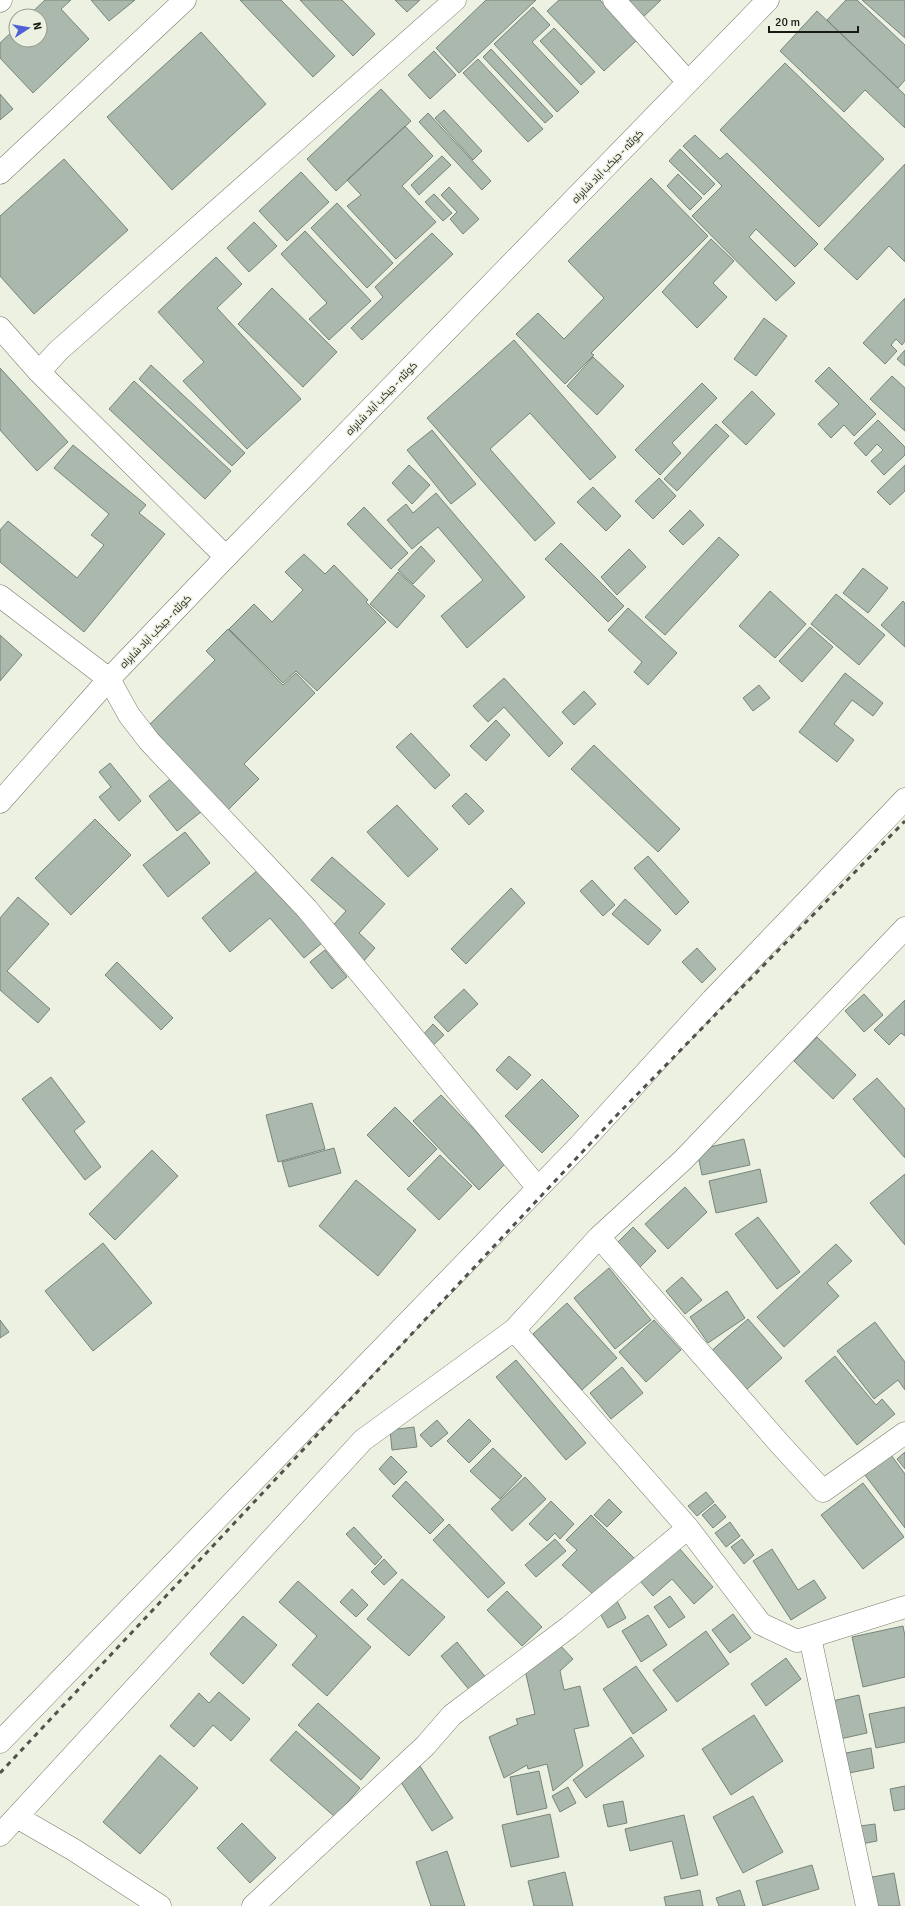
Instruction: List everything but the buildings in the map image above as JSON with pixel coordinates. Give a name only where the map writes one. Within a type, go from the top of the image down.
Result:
[{"type":"main road","points":[[0,173],[184,0]]},
{"type":"main road","points":[[39,372],[64,346],[455,0]]},
{"type":"main road","points":[[614,0],[688,82]]},
{"type":"main road","name":"کوئٹہ - جیکب آباد شاہراہ","points":[[0,802],[109,679],[768,0]]},
{"type":"main road","points":[[0,328],[39,372],[226,557]]},
{"type":"main road","points":[[0,596],[109,679],[129,715],[149,741],[307,909],[538,1188]]},
{"type":"main road","points":[[0,1742],[538,1188],[712,1000],[905,799]]},
{"type":"main road","points":[[0,1835],[363,1440],[514,1330],[599,1237],[683,1160],[905,928]]},
{"type":"main road","points":[[599,1237],[779,1443],[823,1491],[905,1433]]},
{"type":"main road","points":[[514,1330],[688,1528],[761,1624],[798,1641],[905,1607]]},
{"type":"main road","points":[[253,1906],[425,1746],[452,1715],[569,1627],[688,1528]]},
{"type":"main road","points":[[810,1637],[867,1906]]},
{"type":"main road","points":[[17,1816],[74,1850],[160,1906]]},
{"type":"railway","points":[[0,1773],[617,1115],[905,821]]}]
